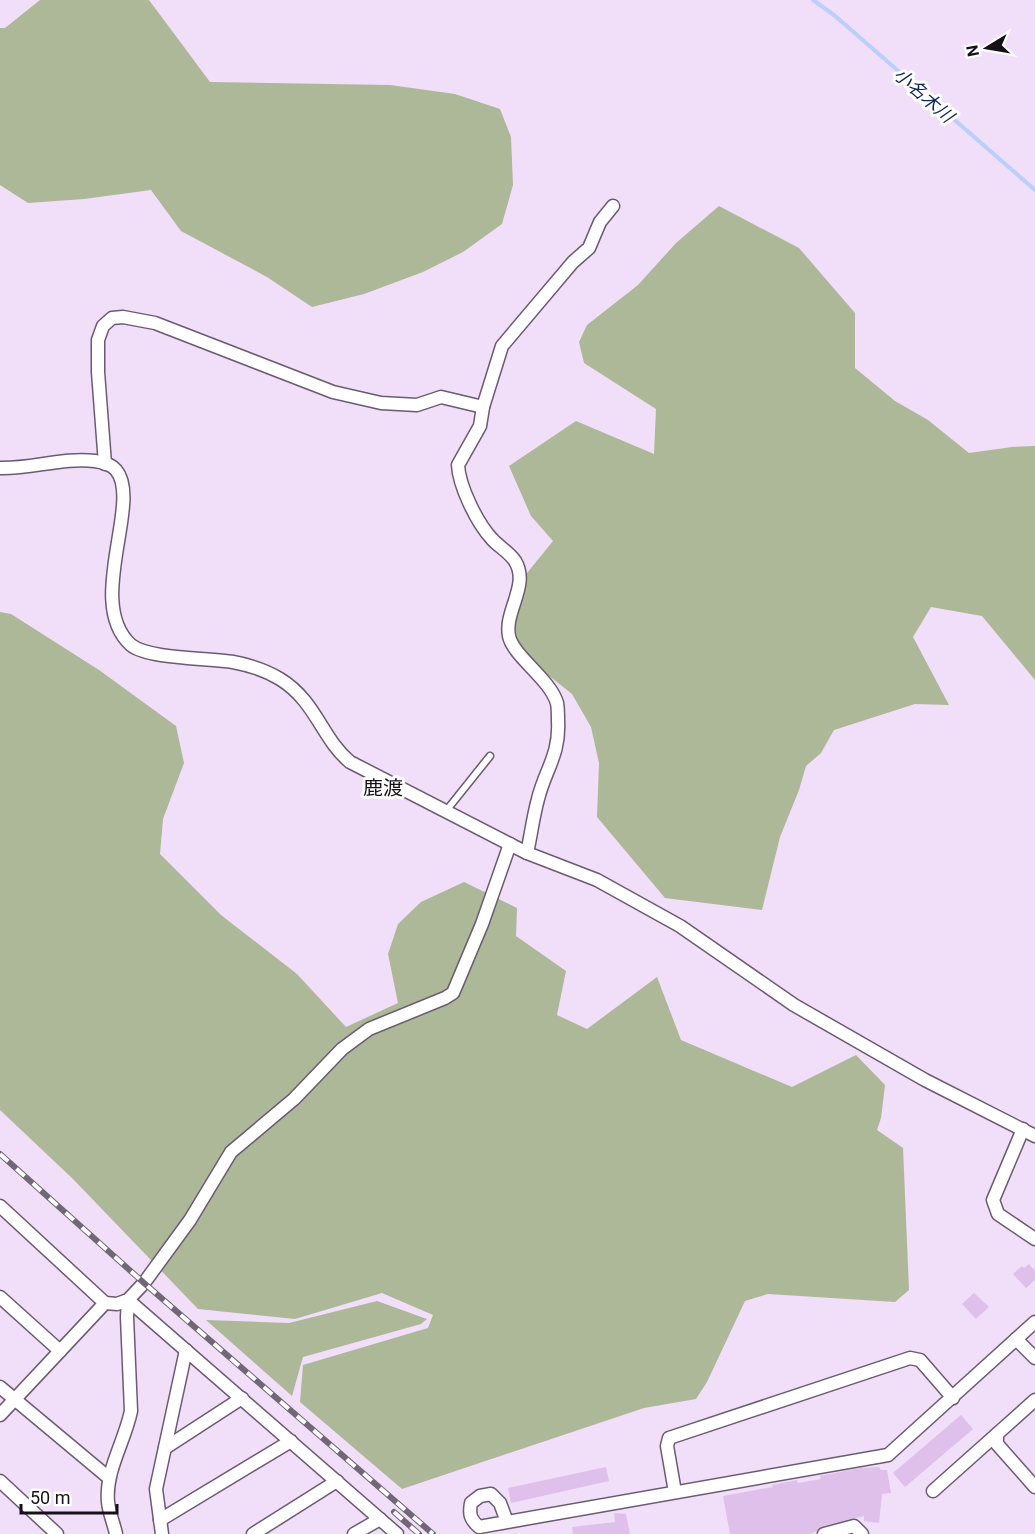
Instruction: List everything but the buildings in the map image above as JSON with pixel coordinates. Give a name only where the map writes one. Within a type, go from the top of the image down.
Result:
[{"type":"street","points":[[527,853],[538,797],[555,758],[559,735],[557,702],[545,681],[509,638],[509,619],[517,597],[520,578],[515,561],[490,538],[462,489],[458,465],[480,426],[483,407],[502,346],[558,279],[589,248],[600,222],[613,206]]},
{"type":"street","points":[[105,464],[98,372],[98,340],[103,326],[112,318],[123,317],[156,323],[333,392],[381,403],[417,405],[441,397],[483,407]]},
{"type":"street","points":[[0,468],[94,461],[116,470],[123,495],[111,587],[116,621],[132,646],[147,652],[234,662],[280,679],[296,691],[312,708],[341,754],[350,762],[527,853],[597,880],[680,926],[794,1005],[925,1080],[1035,1136]]},
{"type":"street","points":[[0,1206],[105,1303],[117,1304],[128,1300],[144,1283],[190,1220],[231,1152],[294,1099],[353,1039],[369,1029],[453,993],[482,924],[510,844]]},
{"type":"street","points":[[1023,1129],[993,1200],[998,1214],[1035,1239]]},
{"type":"street","points":[[0,1297],[60,1352]]},
{"type":"street","points":[[128,1300],[397,1534]]},
{"type":"street","points":[[116,1534],[108,1502],[109,1478],[129,1424],[131,1411],[128,1300]]},
{"type":"street","points":[[0,1415],[105,1303]]},
{"type":"street","points":[[507,1522],[888,1455],[1035,1322]]},
{"type":"street","points":[[1016,1339],[1035,1358]]},
{"type":"street","points":[[162,1534],[156,1489],[186,1350]]},
{"type":"street","points":[[675,1492],[667,1446],[669,1438],[910,1358],[920,1360],[953,1398]]},
{"type":"street","points":[[0,1387],[109,1478]]},
{"type":"street","points":[[165,1448],[242,1398]]},
{"type":"street","points":[[933,1491],[1035,1400]]},
{"type":"street","points":[[997,1434],[997,1444],[1035,1487]]},
{"type":"street","points":[[159,1520],[291,1441]]},
{"type":"street","points":[[0,1481],[57,1534]]},
{"type":"street","points":[[253,1534],[337,1481]]},
{"type":"street","points":[[354,1534],[380,1519]]},
{"type":"street","points":[[824,1534],[854,1526],[862,1534]]},
{"type":"lane","points":[[446,811],[490,756]]},
{"type":"green space","points":[[40,0],[149,0],[210,82],[390,85],[455,94],[500,109],[511,137],[513,185],[502,224],[463,252],[423,272],[364,294],[312,307],[267,277],[181,231],[151,190],[84,199],[28,203],[0,185],[0,28],[5,28]]},
{"type":"green space","points":[[719,206],[799,248],[855,313],[855,368],[895,401],[928,420],[969,453],[1035,446],[1035,680],[982,616],[931,607],[913,637],[949,705],[915,704],[834,730],[821,753],[806,766],[780,837],[762,910],[665,898],[597,817],[599,763],[591,727],[572,694],[528,659],[501,623],[510,594],[553,541],[531,516],[509,466],[576,421],[654,454],[656,409],[584,363],[579,342],[587,325],[638,285],[676,243]]},
{"type":"green space","points":[[0,612],[11,614],[99,670],[176,726],[184,763],[163,819],[160,854],[221,915],[297,974],[346,1027],[398,1003],[388,954],[398,924],[421,902],[464,882],[517,908],[516,936],[566,971],[557,1015],[587,1029],[657,977],[681,1040],[792,1087],[856,1055],[885,1085],[881,1118],[877,1130],[903,1148],[909,1290],[895,1302],[768,1294],[745,1301],[707,1382],[696,1399],[644,1408],[402,1489],[300,1402],[303,1365],[428,1328],[433,1315],[382,1293],[295,1319],[198,1309],[73,1179],[0,1110]]},
{"type":"green space","points":[[377,1301],[427,1319],[421,1324],[303,1357],[292,1396],[206,1320],[289,1323]]},
{"type":"waterway","name":"小名木川","points":[[813,0],[834,15],[1035,190]]},
{"type":"railway","points":[[0,1154],[144,1283],[433,1534]]},
{"type":"railway","points":[[394,1512],[419,1534]]},
{"type":"district","name":"鹿渡","points":[[383,788]]}]
